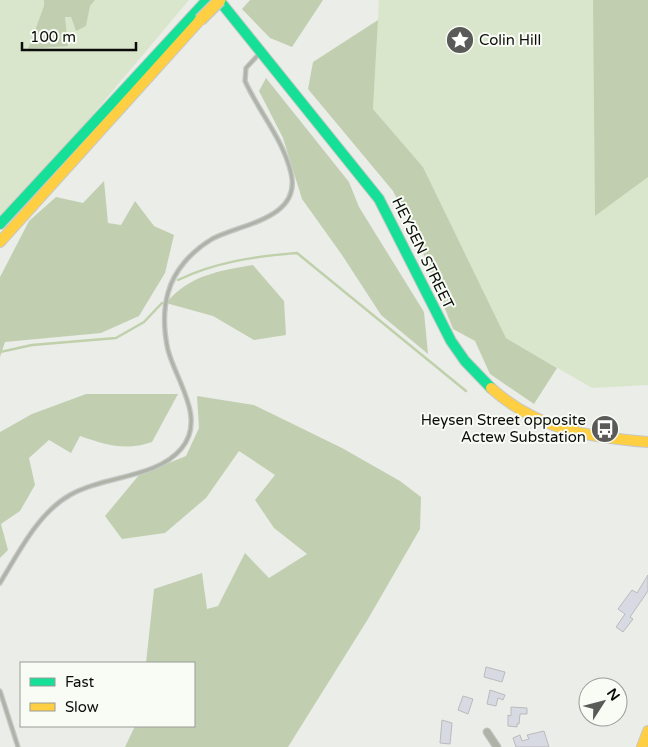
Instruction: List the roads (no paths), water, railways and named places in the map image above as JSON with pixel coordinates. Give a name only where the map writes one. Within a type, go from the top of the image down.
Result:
[{"type":"main road","points":[[0,242],[197,16],[207,0]]},
{"type":"main road","points":[[0,224],[197,16],[220,0]]},
{"type":"main road","name":"HEYSEN STREET","points":[[220,0],[379,198],[400,234],[438,318],[459,354],[477,376],[524,412],[541,422],[588,436],[648,442]]},
{"type":"main road","points":[[642,747],[648,731]]},
{"type":"street","points":[[487,732],[497,747]]},
{"type":"lane","points":[[0,583],[39,523],[60,501],[84,488],[167,462],[183,447],[190,435],[192,418],[165,335],[165,309],[168,292],[179,270],[192,254],[214,238],[267,218],[283,205],[291,187],[292,175],[287,159],[246,81],[246,68],[258,56],[260,50]]},
{"type":"lane","points":[[0,691],[18,747]]},
{"type":"waterway","points":[[178,280],[221,264],[297,253],[466,391]]},
{"type":"waterway","points":[[0,352],[32,345],[116,338],[144,322],[162,303]]},
{"type":"place","name":"Colin Hill","points":[[460,40]]},
{"type":"place","name":"Heysen Street opposite Actew Substation","points":[[605,429]]}]
